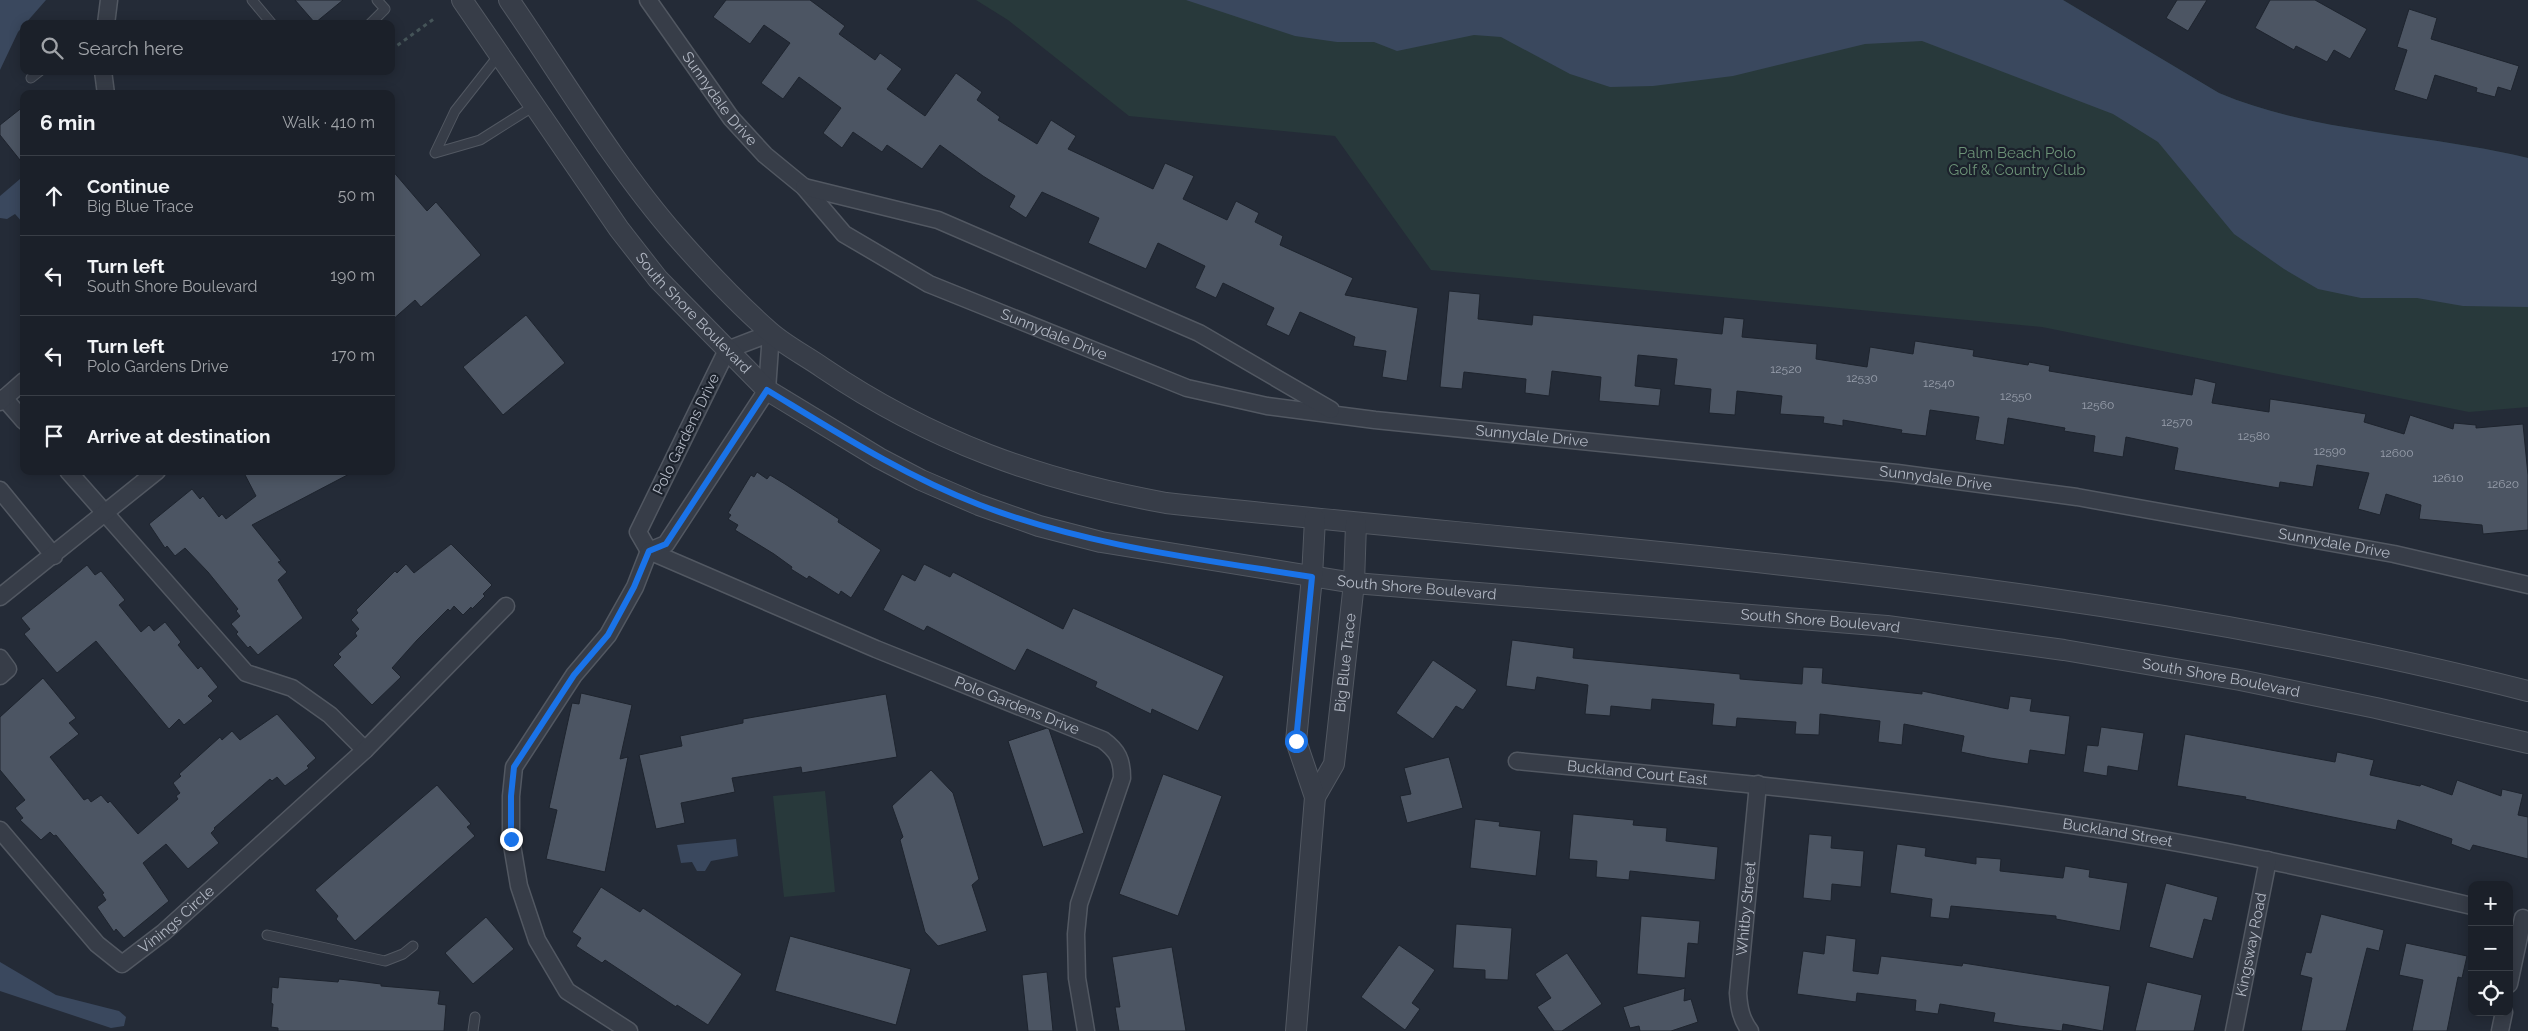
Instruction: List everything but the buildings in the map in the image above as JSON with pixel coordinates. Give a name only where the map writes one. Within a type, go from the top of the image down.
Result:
[{"type":"street","points":[[106,20],[109,0]]},
{"type":"street","name":"South Shore Boulevard","points":[[462,0],[619,229],[658,278],[767,390],[879,458],[922,480],[979,505],[1031,523],[1101,542],[1354,583],[1887,626],[2054,649],[2240,680],[2376,708],[2528,743]]},
{"type":"street","points":[[509,0],[638,188],[676,236],[771,333],[838,378],[898,414],[988,456],[1046,476],[1106,492],[1166,503],[1356,524],[1889,576],[2067,600],[2244,630],[2380,657],[2528,691]]},
{"type":"street","name":"Sunnydale Drive","points":[[648,0],[731,118],[765,155],[804,187],[844,234],[929,284],[1187,388],[1267,406],[1375,420],[1887,472],[2077,497],[2394,554],[2528,585]]},
{"type":"street","points":[[104,75],[105,90]]},
{"type":"street","name":"Sunnydale Drive","points":[[804,187],[938,220],[1199,333],[1337,414]]},
{"type":"street","points":[[727,350],[771,333]]},
{"type":"street","points":[[629,1031],[566,991],[537,940],[519,886],[511,839],[511,796],[514,767],[574,675],[608,635],[634,587],[649,551],[666,544],[767,390],[771,333]]},
{"type":"street","name":"Polo Gardens Drive","points":[[727,350],[638,532],[649,551],[876,649],[1104,740],[1115,749],[1122,763],[1122,778],[1079,904],[1076,934],[1077,978],[1086,1031]]},
{"type":"street","points":[[20,384],[2,400],[20,417]]},
{"type":"street","points":[[71,475],[246,673],[292,688],[330,715],[365,750]]},
{"type":"street","points":[[0,597],[106,515],[152,475]]},
{"type":"street","points":[[0,490],[54,556]]},
{"type":"street","name":"Big Blue Trace","points":[[1296,1031],[1315,797],[1296,741],[1312,577],[1315,519]]},
{"type":"street","name":"Big Blue Trace","points":[[1315,797],[1334,764],[1354,583],[1356,524]]},
{"type":"street","name":"Vinings Circle","points":[[0,830],[97,944],[122,964],[164,932],[365,750],[506,606]]},
{"type":"street","points":[[0,658],[8,669],[0,676]]},
{"type":"street","name":"Buckland Court East","points":[[1517,761],[1758,784]]},
{"type":"street","name":"Buckland Street","points":[[1758,784],[1920,803],[2065,824],[2268,860],[2468,905]]},
{"type":"street","name":"Whitby Street","points":[[1750,1031],[1744,1023],[1739,1008],[1738,993],[1758,784]]},
{"type":"street","name":"Kingsway Road","points":[[2234,1031],[2268,860]]},
{"type":"street","points":[[2511,971],[2520,917]]},
{"type":"street","points":[[2500,1031],[2503,1016]]},
{"type":"lane","points":[[252,0],[269,20]]},
{"type":"lane","points":[[374,20],[385,9],[377,0]]},
{"type":"lane","points":[[499,54],[455,111],[435,153],[480,140],[534,106]]},
{"type":"lane","points":[[31,78],[35,75]]},
{"type":"lane","points":[[267,935],[385,961],[403,954],[413,946]]},
{"type":"lane","points":[[473,1031],[475,1017]]},
{"type":"path","points":[[395,47],[435,18]]},
{"type":"green space","name":"Palm Beach Polo Golf & Country Club","points":[[976,0],[2063,0],[2219,93],[2256,107],[2333,125],[2450,143],[2528,158],[2528,407],[2469,412],[2042,327],[1431,270],[1335,136],[1129,116],[1008,20]]},
{"type":"green space","points":[[825,791],[835,892],[784,897],[773,796]]},
{"type":"water","points":[[0,0],[46,0],[28,20],[20,20],[20,30],[0,70]]},
{"type":"water","points":[[1186,0],[2063,0],[2219,93],[2256,107],[2333,125],[2450,143],[2528,158],[2528,307],[2463,306],[2417,298],[2361,298],[2318,289],[2284,269],[2234,234],[2158,142],[2113,114],[1922,41],[1865,44],[1733,76],[1653,86],[1610,87],[1570,74],[1501,37],[1474,35],[1397,51],[1374,42],[1337,42],[1295,36]]},
{"type":"water","points":[[20,179],[20,220],[15,214],[7,219],[0,218],[0,196]]},
{"type":"water","points":[[736,839],[738,856],[711,861],[705,871],[697,871],[692,862],[681,863],[677,845]]},
{"type":"water","points":[[0,962],[56,995],[119,1011],[126,1017],[124,1026],[111,1028],[0,991]]},
{"type":"route","points":[[511,839],[511,796],[514,767],[574,675],[608,635],[634,587],[649,551],[666,544],[767,390],[879,458],[922,480],[979,505],[1039,526],[1101,542],[1163,554],[1312,577],[1296,741]]}]
